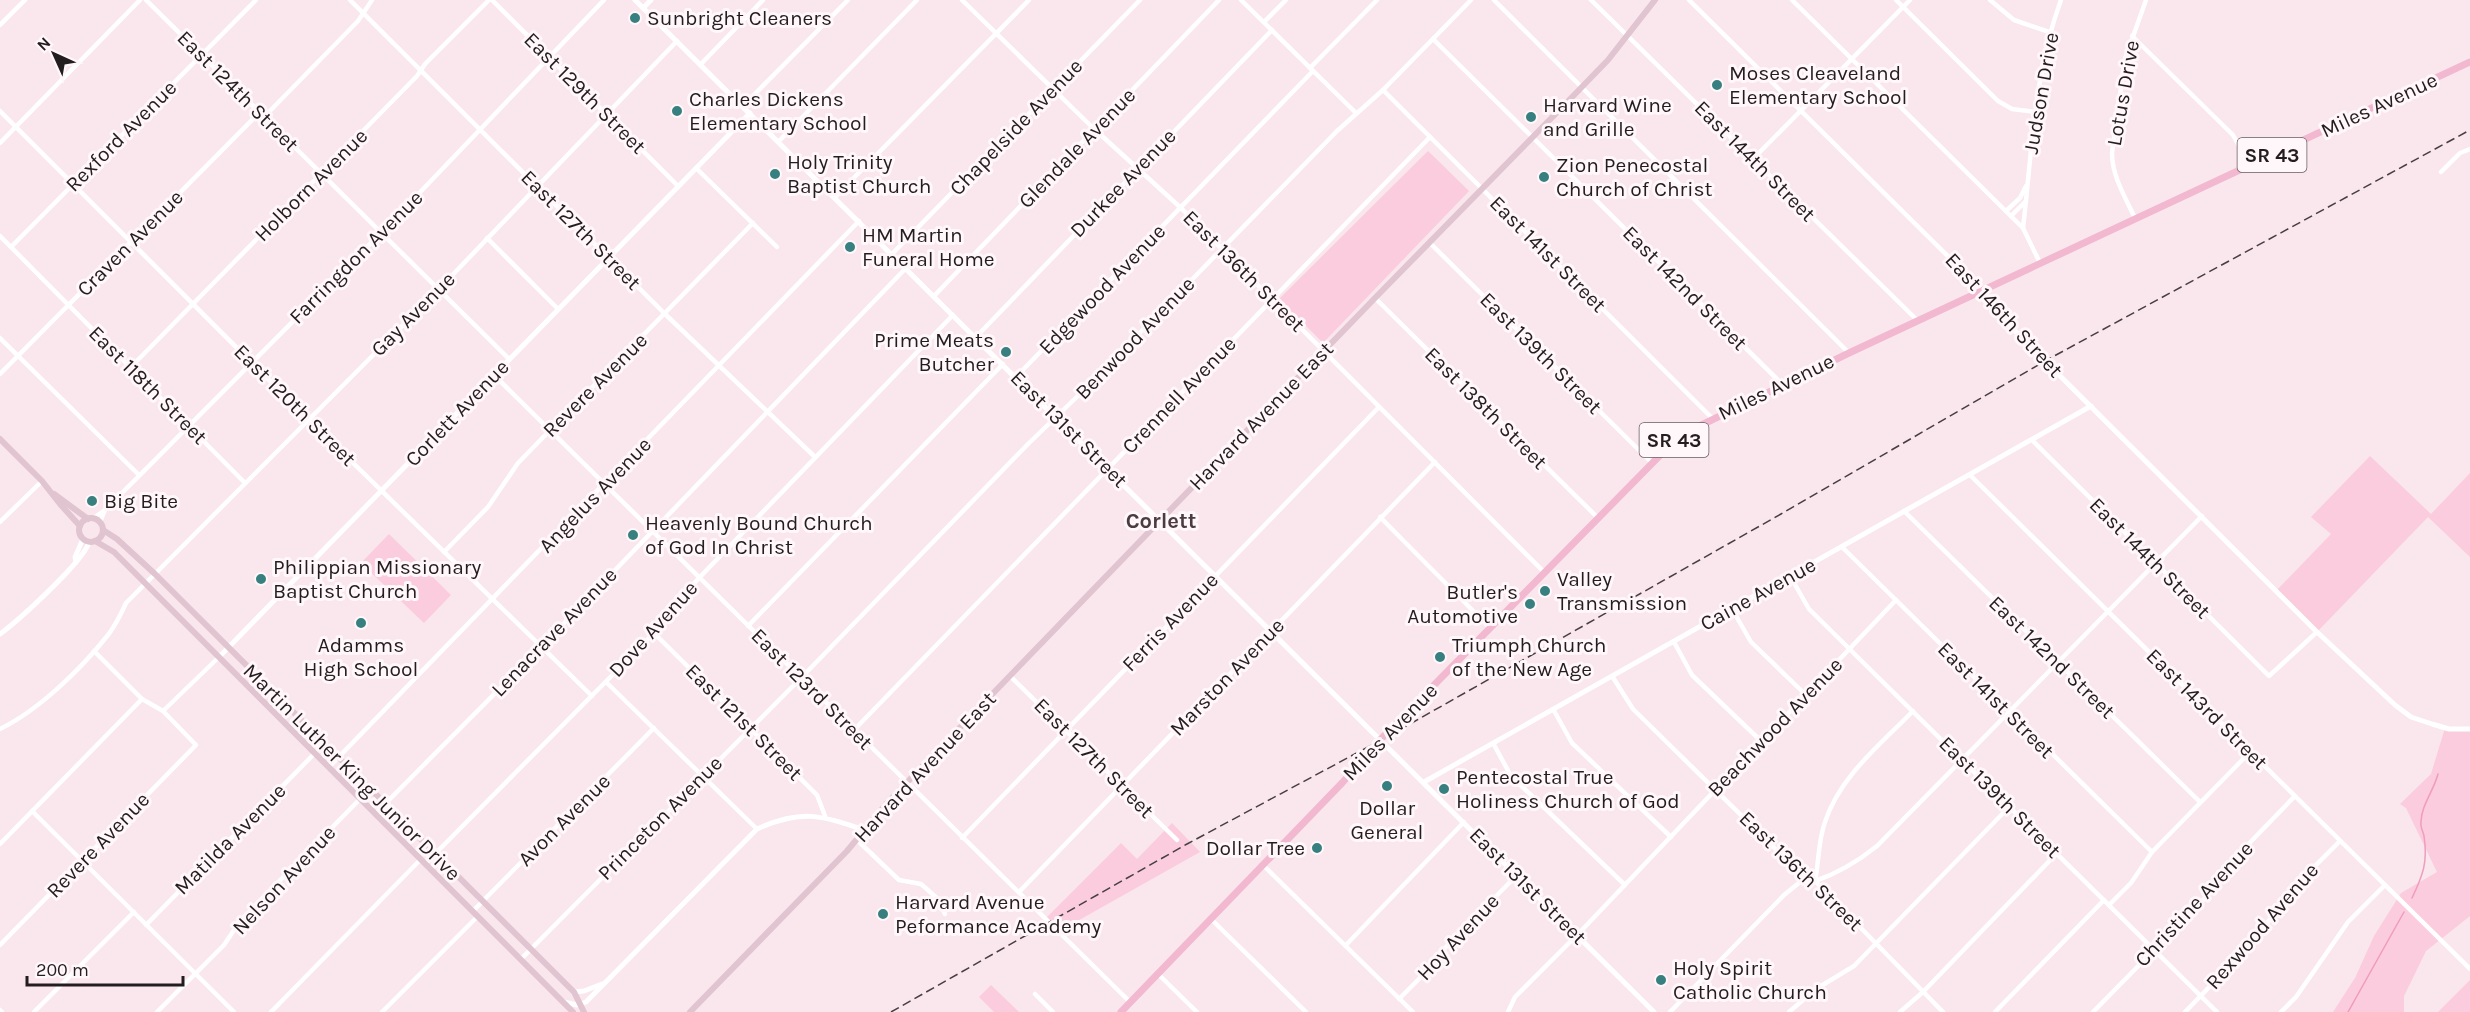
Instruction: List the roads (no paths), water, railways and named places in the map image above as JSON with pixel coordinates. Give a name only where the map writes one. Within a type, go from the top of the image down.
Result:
[{"type":"main road","name":"Harvard Avenue East","points":[[690,1012],[1010,676],[1375,298],[1583,87],[1655,0]]},
{"type":"main road","name":"Miles Avenue","points":[[1121,1012],[1380,740],[1679,436],[1712,418],[1980,291],[2470,62]]},
{"type":"main road","points":[[0,439],[42,481],[80,526]]},
{"type":"main road","points":[[53,494],[90,519],[100,522],[103,530],[100,538],[89,541],[79,533],[80,526],[90,519]]},
{"type":"main road","name":"Martin Luther King Junior Drive","points":[[103,530],[117,539],[155,574],[574,992],[584,1003],[585,1012]]},
{"type":"main road","name":"Martin Luther King Junior Drive","points":[[89,541],[114,552],[573,1012]]},
{"type":"street","points":[[0,25],[25,0]]},
{"type":"street","points":[[0,143],[140,0]]},
{"type":"street","name":"East 124th Street","points":[[146,0],[509,359]]},
{"type":"street","name":"Rexford Avenue","points":[[11,247],[256,0]]},
{"type":"street","name":"East 127th Street","points":[[350,0],[665,314],[815,457]]},
{"type":"street","points":[[264,117],[363,13],[372,0]]},
{"type":"street","name":"East 129th Street","points":[[491,0],[678,186]]},
{"type":"street","name":"Holborn Avenue","points":[[130,368],[322,175],[422,71],[425,64],[491,0]]},
{"type":"street","name":"Farringdon Avenue","points":[[90,519],[105,510],[381,233],[604,0]]},
{"type":"street","name":"East 131st Street","points":[[635,0],[1654,1012]]},
{"type":"street","points":[[643,8],[651,0]]},
{"type":"street","points":[[701,64],[763,0]]},
{"type":"street","points":[[744,106],[848,0]]},
{"type":"street","points":[[778,141],[917,0]]},
{"type":"street","name":"East 136th Street","points":[[962,0],[1137,169],[1181,208],[1545,573]]},
{"type":"street","points":[[835,197],[1029,0]]},
{"type":"street","name":"Chapelside Avenue","points":[[892,254],[1140,0]]},
{"type":"street","name":"Glendale Avenue","points":[[934,296],[1220,0]]},
{"type":"street","points":[[1241,0],[1356,113]]},
{"type":"street","points":[[1264,22],[1286,0]]},
{"type":"street","name":"Edgewood Avenue","points":[[1016,377],[1181,208],[1377,0]]},
{"type":"street","name":"Benwood Avenue","points":[[801,678],[1221,249],[1472,0]]},
{"type":"street","points":[[1494,0],[1849,353]]},
{"type":"street","name":"East 144th Street","points":[[1591,0],[1918,321]]},
{"type":"street","name":"East 146th Street","points":[[1689,0],[1977,285],[1983,299],[2318,632],[2395,705],[2411,717],[2449,729],[2470,729]]},
{"type":"street","points":[[1792,0],[2023,228],[2040,263]]},
{"type":"street","points":[[1896,0],[1998,101],[2012,109],[2036,112]]},
{"type":"street","points":[[1753,159],[1910,0]]},
{"type":"street","points":[[1990,0],[2014,20],[2049,32]]},
{"type":"street","name":"Judson Drive","points":[[2023,228],[2025,186],[2049,32],[2061,0]]},
{"type":"street","name":"Lotus Drive","points":[[2134,219],[2112,164],[2126,59],[2146,0]]},
{"type":"street","name":"Durkee Avenue","points":[[976,337],[1272,30]]},
{"type":"street","points":[[2132,36],[2233,135],[2250,166]]},
{"type":"street","name":"East 142nd Street","points":[[1433,39],[1783,385]]},
{"type":"street","name":"Gay Avenue","points":[[0,729],[33,708],[94,651],[110,633],[126,603],[439,289],[678,41]]},
{"type":"street","name":"East 141st Street","points":[[1383,90],[1712,418]]},
{"type":"street","name":"East 120th Street","points":[[0,111],[308,419],[592,696]]},
{"type":"street","name":"Craven Avenue","points":[[0,374],[260,112]]},
{"type":"street","name":"Corlett Avenue","points":[[163,711],[219,657],[750,113]]},
{"type":"street","name":"Crennell Avenue","points":[[853,731],[1430,137]]},
{"type":"street","points":[[2441,172],[2460,153],[2469,151]]},
{"type":"street","points":[[696,168],[777,247]]},
{"type":"street","name":"Judson Drive","points":[[2006,211],[2020,198],[2025,186]]},
{"type":"street","points":[[2011,216],[2026,201]]},
{"type":"street","name":"Angelus Avenue","points":[[329,767],[859,221]]},
{"type":"street","name":"Revere Avenue","points":[[444,552],[488,507],[518,463],[753,223]]},
{"type":"street","name":"East 118th Street","points":[[0,236],[245,483]]},
{"type":"street","points":[[487,238],[558,309]]},
{"type":"street","name":"East 139th Street","points":[[1430,243],[1652,463]]},
{"type":"street","name":"Lenacrave Avenue","points":[[375,814],[542,646],[906,268]]},
{"type":"street","name":"East 138th Street","points":[[1375,298],[1598,518]]},
{"type":"street","name":"Dove Avenue","points":[[271,1012],[423,861],[435,854],[654,633],[674,605],[699,578],[953,315]]},
{"type":"street","points":[[0,338],[139,475]]},
{"type":"street","points":[[748,627],[1003,364]]},
{"type":"street","name":"East 123rd Street","points":[[494,375],[1130,1002]]},
{"type":"street","name":"Caine Avenue","points":[[1424,782],[2091,406]]},
{"type":"street","name":"Ferris Avenue","points":[[962,838],[1379,407]]},
{"type":"street","name":"East 144th Street","points":[[2032,440],[2269,676],[2318,632]]},
{"type":"street","name":"Marston Avenue","points":[[1018,892],[1435,462]]},
{"type":"street","name":"East 143rd Street","points":[[1970,475],[2470,969]]},
{"type":"street","points":[[0,522],[42,481]]},
{"type":"street","name":"Farringdon Avenue","points":[[100,522],[105,510]]},
{"type":"street","name":"East 142nd Street","points":[[1904,512],[2200,802]]},
{"type":"street","points":[[1913,711],[1848,777],[1834,800],[1824,822],[1815,881],[1836,874],[1858,861],[1876,846],[2202,516]]},
{"type":"street","points":[[1380,517],[1491,629]]},
{"type":"street","points":[[0,634],[16,622],[75,562],[89,541]]},
{"type":"street","name":"East 141st Street","points":[[1842,547],[2152,852]]},
{"type":"street","name":"East 139th Street","points":[[1790,576],[1809,609],[2217,1012]]},
{"type":"street","name":"Beachwood Avenue","points":[[1508,1012],[1515,997],[1625,885],[1896,600]]},
{"type":"street","points":[[1732,609],[1751,642],[1806,695]]},
{"type":"street","name":"East 121st Street","points":[[654,633],[817,795],[825,816]]},
{"type":"street","points":[[1674,642],[1692,675],[1762,742]]},
{"type":"street","points":[[94,651],[142,699],[163,711]]},
{"type":"street","name":"East 127th Street","points":[[1010,676],[1177,840]]},
{"type":"street","name":"East 136th Street","points":[[1612,676],[1633,709],[1805,878],[1815,881],[1943,1012]]},
{"type":"street","name":"Princeton Avenue","points":[[521,959],[801,678]]},
{"type":"street","points":[[606,682],[757,829]]},
{"type":"street","points":[[0,844],[142,699]]},
{"type":"street","points":[[1553,709],[1572,742],[1671,837]]},
{"type":"street","name":"Revere Avenue","points":[[0,945],[196,745],[163,711]]},
{"type":"street","name":"Avon Avenue","points":[[382,1012],[476,914],[482,902],[654,728]]},
{"type":"street","points":[[1493,743],[1511,776],[1625,885]]},
{"type":"street","points":[[2109,905],[2131,883],[2152,852],[2250,752]]},
{"type":"street","name":"Matilda Avenue","points":[[146,925],[315,753]]},
{"type":"street","name":"Christine Avenue","points":[[2093,1012],[2207,896],[2235,858],[2295,796]]},
{"type":"street","name":"Nelson Avenue","points":[[157,1012],[224,945],[240,921],[360,799]]},
{"type":"street","points":[[1789,1012],[1816,989],[1854,966],[2010,806]]},
{"type":"street","points":[[32,811],[234,1012]]},
{"type":"street","points":[[563,1002],[584,1003],[757,829],[792,817],[825,816],[864,830]]},
{"type":"street","points":[[1346,945],[1464,822]]},
{"type":"street","points":[[856,839],[899,880],[921,884],[938,899],[945,915]]},
{"type":"street","name":"Rexwood Avenue","points":[[2185,1012],[2250,946],[2300,881],[2340,841]]},
{"type":"street","points":[[1900,1012],[1923,992],[2056,852]]},
{"type":"street","points":[[1263,865],[1413,1012]]},
{"type":"street","name":"Hoy Avenue","points":[[1400,999],[1422,976],[1432,961],[1517,875]]},
{"type":"street","points":[[1670,1012],[1784,895],[1805,878]]},
{"type":"street","points":[[2281,1012],[2296,997],[2348,922],[2385,885]]},
{"type":"street","points":[[1995,1012],[2104,900]]},
{"type":"street","points":[[34,1012],[134,912]]},
{"type":"street","points":[[1211,919],[1306,1012]]},
{"type":"street","points":[[1158,974],[1197,1012]]},
{"type":"street","points":[[574,992],[584,991],[606,982]]},
{"type":"street","points":[[1035,994],[1053,1012]]},
{"type":"waterway","points":[[2412,898],[2422,875],[2425,861],[2422,816],[2438,774]]},
{"type":"waterway","points":[[2348,1012],[2404,912]]},
{"type":"railway","points":[[891,1012],[1187,844],[1394,733],[1781,514],[2045,361],[2470,130]]},
{"type":"place","name":"Sunbright Cleaners","points":[[635,18]]},
{"type":"place","name":"Moses Cleaveland Elementary School","points":[[1717,85]]},
{"type":"place","name":"Charles Dickens Elementary School","points":[[677,111]]},
{"type":"place","name":"Harvard Wine and Grille","points":[[1531,117]]},
{"type":"place","name":"Holy Trinity Baptist Church","points":[[775,174]]},
{"type":"place","name":"Zion Penecostal Church of Christ","points":[[1544,177]]},
{"type":"place","name":"HM Martin Funeral Home","points":[[850,247]]},
{"type":"place","name":"Prime Meats Butcher","points":[[1006,352]]},
{"type":"place","name":"Big Bite","points":[[92,501]]},
{"type":"place","name":"Heavenly Bound Church of God In Christ","points":[[633,535]]},
{"type":"place","name":"Philippian Missionary Baptist Church","points":[[261,579]]},
{"type":"place","name":"Valley Transmission","points":[[1545,591]]},
{"type":"place","name":"Butler's Automotive","points":[[1530,604]]},
{"type":"place","name":"Adamms High School","points":[[361,623]]},
{"type":"place","name":"Triumph Church of the New Age","points":[[1440,657]]},
{"type":"place","name":"Dollar General","points":[[1387,786]]},
{"type":"place","name":"Pentecostal True Holiness Church of God","points":[[1444,789]]},
{"type":"place","name":"Dollar Tree","points":[[1317,848]]},
{"type":"place","name":"Harvard Avenue Peformance Academy","points":[[883,914]]},
{"type":"place","name":"Holy Spirit Catholic Church","points":[[1661,980]]},
{"type":"district","name":"Corlett","points":[[1161,520]]}]
